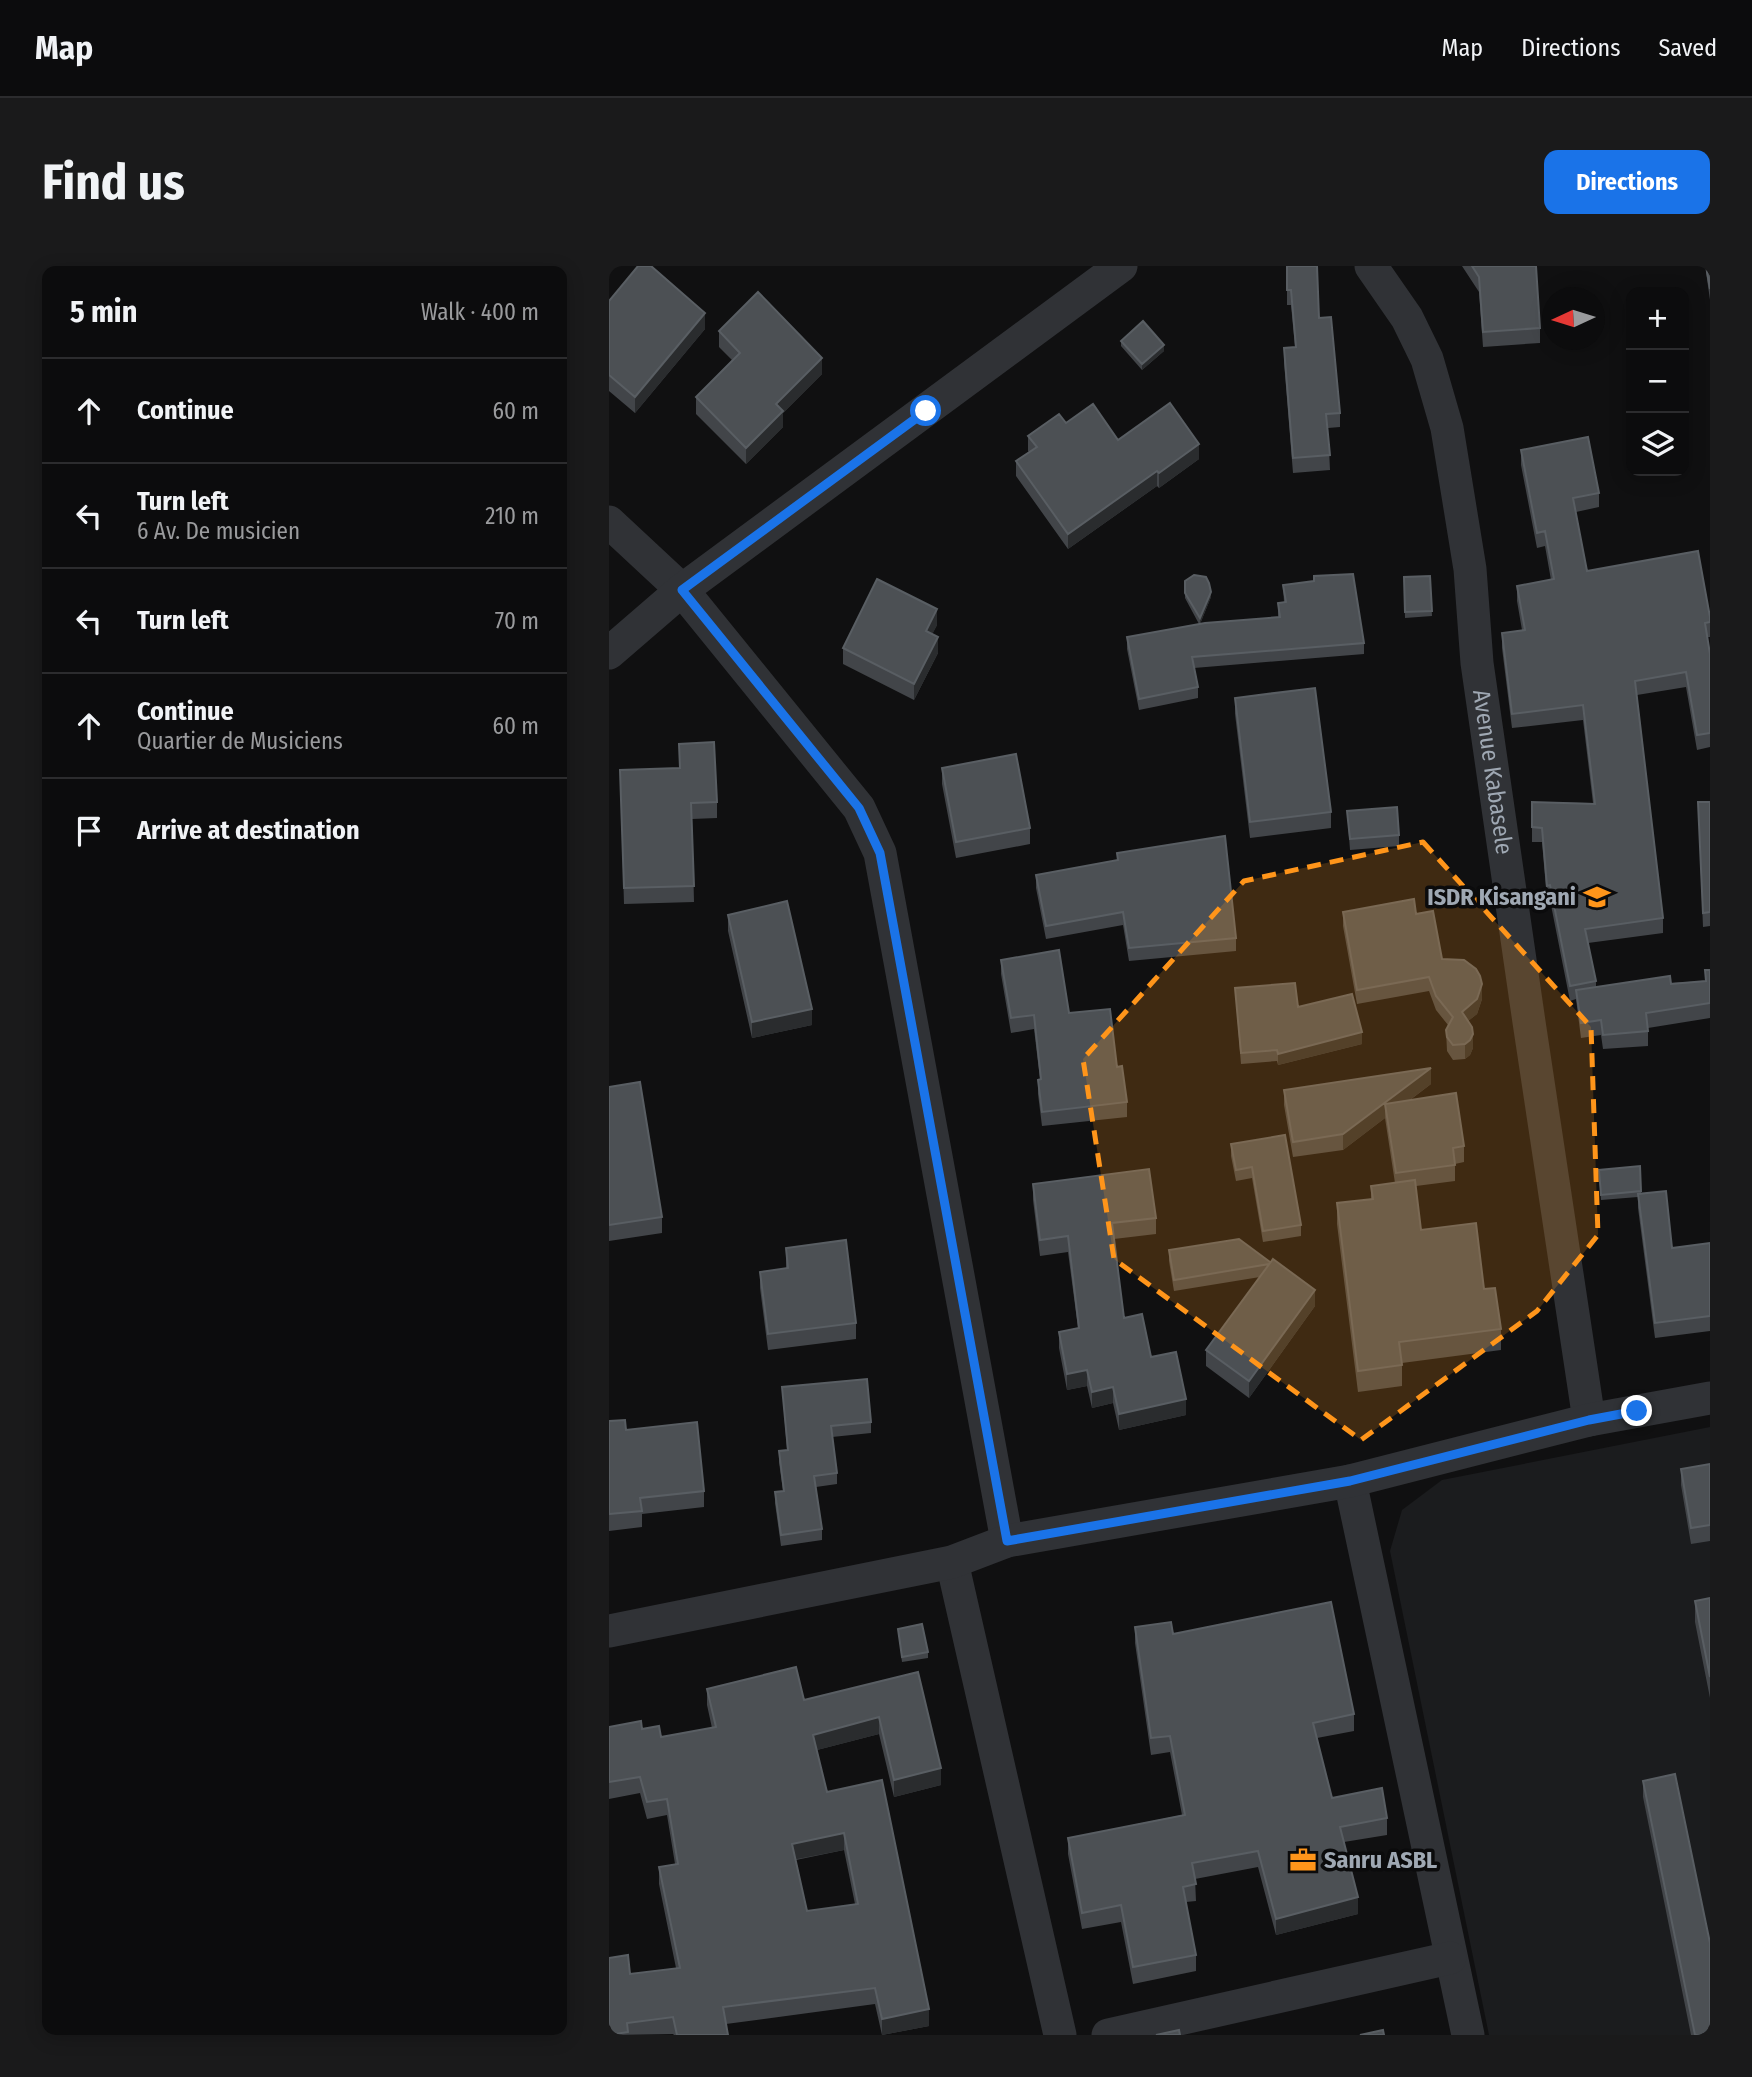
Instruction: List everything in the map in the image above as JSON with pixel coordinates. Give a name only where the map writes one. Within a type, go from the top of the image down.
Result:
[{"type":"street","points":[[609,653],[682,590],[1121,266]]},
{"type":"street","name":"Avenue Kabasele","points":[[1371,266],[1406,318],[1427,359],[1447,428],[1470,569],[1478,663],[1523,980],[1589,1420]]},
{"type":"street","points":[[609,522],[682,590],[859,808],[880,853],[1007,1541]]},
{"type":"street","points":[[609,1631],[952,1562],[1007,1541],[1350,1481],[1589,1420],[1710,1398]]},
{"type":"street","points":[[1350,1481],[1468,2035]]},
{"type":"street","points":[[952,1562],[1060,2035]]},
{"type":"street","points":[[1108,2035],[1194,2026],[1450,1958]]},
{"type":"highlighted area","points":[[1423,842],[1591,1027],[1598,1235],[1537,1311],[1361,1440],[1114,1259],[1083,1059],[1244,881]]},
{"type":"shaded area","points":[[1710,1427],[1710,2035],[1489,2035],[1390,1551],[1402,1510],[1442,1480]]},
{"type":"building","points":[[638,266],[651,266],[705,313],[635,397],[609,375],[609,301]]},
{"type":"building","points":[[1287,266],[1317,266],[1319,318],[1331,317],[1340,413],[1326,414],[1330,455],[1293,458],[1284,348],[1296,347],[1291,290],[1287,290]]},
{"type":"building","points":[[1472,266],[1536,266],[1540,328],[1483,332],[1479,277]]},
{"type":"building","points":[[1706,266],[1710,266],[1710,289]]},
{"type":"building","points":[[758,292],[822,358],[776,404],[783,411],[746,448],[696,397],[740,353],[719,331]]},
{"type":"building","points":[[1143,321],[1164,345],[1142,364],[1121,341]]},
{"type":"building","points":[[1170,403],[1199,444],[1068,534],[1016,461],[1037,447],[1028,436],[1059,414],[1066,423],[1093,404],[1118,440]]},
{"type":"building","points":[[1588,437],[1599,493],[1573,498],[1587,571],[1698,551],[1710,617],[1710,622],[1705,623],[1710,654],[1710,733],[1697,735],[1686,672],[1635,681],[1663,918],[1585,929],[1596,981],[1570,986],[1550,885],[1547,886],[1542,828],[1532,827],[1532,802],[1595,804],[1583,705],[1512,714],[1502,633],[1525,630],[1517,586],[1554,579],[1545,531],[1537,533],[1521,450]]},
{"type":"building","points":[[1353,574],[1364,643],[1192,657],[1198,687],[1139,699],[1127,637],[1205,623],[1280,617],[1278,603],[1286,602],[1283,585],[1314,581],[1314,576]]},
{"type":"building","points":[[1194,575],[1206,577],[1211,592],[1200,618],[1185,593],[1185,581]]},
{"type":"building","points":[[1430,576],[1432,611],[1405,612],[1404,577]]},
{"type":"building","points":[[877,579],[937,609],[926,631],[938,637],[914,684],[843,648]]},
{"type":"building","points":[[1315,688],[1331,812],[1250,822],[1235,698]]},
{"type":"building","points":[[714,742],[717,802],[691,803],[694,886],[624,888],[620,770],[680,768],[679,744]]},
{"type":"building","points":[[1016,754],[1030,828],[956,842],[942,768]]},
{"type":"building","points":[[1698,802],[1710,802],[1710,912],[1703,913]]},
{"type":"building","points":[[1397,807],[1399,835],[1350,839],[1347,811]]},
{"type":"building","points":[[1225,836],[1236,938],[1129,948],[1123,912],[1046,926],[1036,875],[1118,860],[1117,853]]},
{"type":"building","points":[[1414,899],[1416,914],[1433,911],[1442,959],[1464,960],[1476,969],[1480,976],[1482,984],[1477,999],[1462,1012],[1472,1027],[1473,1034],[1465,1044],[1453,1045],[1447,1037],[1446,1030],[1453,1017],[1436,996],[1429,977],[1357,990],[1343,912]]},
{"type":"building","points":[[787,901],[812,1009],[752,1022],[728,915]]},
{"type":"building","points":[[1059,950],[1069,1013],[1110,1009],[1117,1067],[1122,1066],[1127,1102],[1042,1112],[1034,1015],[1011,1018],[1001,960]]},
{"type":"building","points":[[1705,970],[1710,970],[1710,1003],[1646,1013],[1648,1031],[1603,1035],[1601,1020],[1581,1023],[1576,990],[1670,976],[1671,984],[1706,981]]},
{"type":"building","points":[[1295,983],[1298,1007],[1352,994],[1362,1032],[1278,1054],[1277,1050],[1241,1053],[1235,988]]},
{"type":"building","points":[[1431,1068],[1343,1134],[1293,1142],[1284,1090]]},
{"type":"building","points":[[640,1082],[662,1217],[609,1225],[609,1087]]},
{"type":"building","points":[[1456,1093],[1464,1146],[1453,1148],[1455,1165],[1396,1173],[1385,1104]]},
{"type":"building","points":[[1285,1135],[1301,1225],[1263,1231],[1252,1167],[1236,1170],[1231,1144]]},
{"type":"building","points":[[1640,1166],[1641,1191],[1601,1195],[1599,1170]]},
{"type":"building","points":[[1149,1169],[1156,1218],[1112,1223],[1124,1318],[1142,1314],[1151,1357],[1176,1352],[1186,1399],[1119,1414],[1113,1387],[1092,1392],[1087,1370],[1067,1374],[1059,1332],[1079,1328],[1068,1236],[1040,1240],[1033,1184]]},
{"type":"building","points":[[1415,1180],[1421,1230],[1476,1223],[1484,1289],[1495,1288],[1501,1329],[1399,1342],[1402,1365],[1358,1371],[1337,1203],[1373,1199],[1371,1186]]},
{"type":"building","points":[[1666,1191],[1672,1248],[1710,1243],[1710,1316],[1655,1323],[1638,1194]]},
{"type":"building","points":[[1239,1239],[1270,1262],[1269,1264],[1174,1280],[1169,1250]]},
{"type":"building","points":[[846,1240],[856,1323],[768,1334],[760,1272],[788,1268],[786,1248]]},
{"type":"building","points":[[1273,1259],[1315,1290],[1249,1381],[1206,1350]]},
{"type":"building","points":[[867,1379],[871,1422],[831,1426],[837,1473],[814,1476],[822,1529],[781,1535],[775,1492],[784,1491],[779,1451],[788,1450],[782,1387]]},
{"type":"building","points":[[625,1420],[626,1430],[697,1422],[704,1491],[640,1498],[642,1511],[609,1514],[609,1421]]},
{"type":"building","points":[[1710,1464],[1710,1525],[1691,1528],[1681,1469]]},
{"type":"building","points":[[1710,1598],[1710,1677],[1695,1601]]},
{"type":"building","points":[[1331,1602],[1354,1714],[1313,1723],[1332,1798],[1382,1788],[1387,1818],[1340,1827],[1358,1897],[1276,1919],[1258,1851],[1192,1863],[1196,1884],[1183,1887],[1196,1955],[1133,1967],[1121,1905],[1082,1913],[1068,1838],[1185,1815],[1170,1736],[1151,1738],[1135,1627],[1171,1622],[1173,1634]]},
{"type":"building","points":[[922,1624],[928,1652],[902,1657],[898,1629]]},
{"type":"building","points":[[796,1667],[804,1700],[918,1672],[941,1768],[894,1780],[879,1717],[813,1735],[827,1792],[882,1780],[929,2009],[882,2019],[875,1988],[723,2007],[728,2035],[677,2035],[673,2017],[627,2023],[628,2032],[609,2035],[609,1958],[628,1955],[630,1974],[680,1968],[659,1867],[678,1864],[667,1799],[647,1802],[640,1777],[609,1782],[609,1727],[641,1721],[642,1729],[659,1726],[661,1737],[716,1727],[707,1689]],"holes":[[[844,1833],[858,1904],[807,1911],[792,1844]]]},
{"type":"building","points":[[1675,1774],[1710,1943],[1710,2035],[1695,2035],[1643,1781]]},
{"type":"building","points":[[1179,2030],[1180,2035],[1156,2035]]},
{"type":"building","points":[[1383,2030],[1384,2035],[1360,2035]]},
{"type":"place","name":"ISDR Kisangani","points":[[1597,897]]},
{"type":"place","name":"Sanru ASBL","points":[[1303,1860]]},
{"type":"route","points":[[926,411],[682,590],[859,808],[880,853],[1007,1541],[1350,1481],[1589,1420],[1637,1411]]}]
